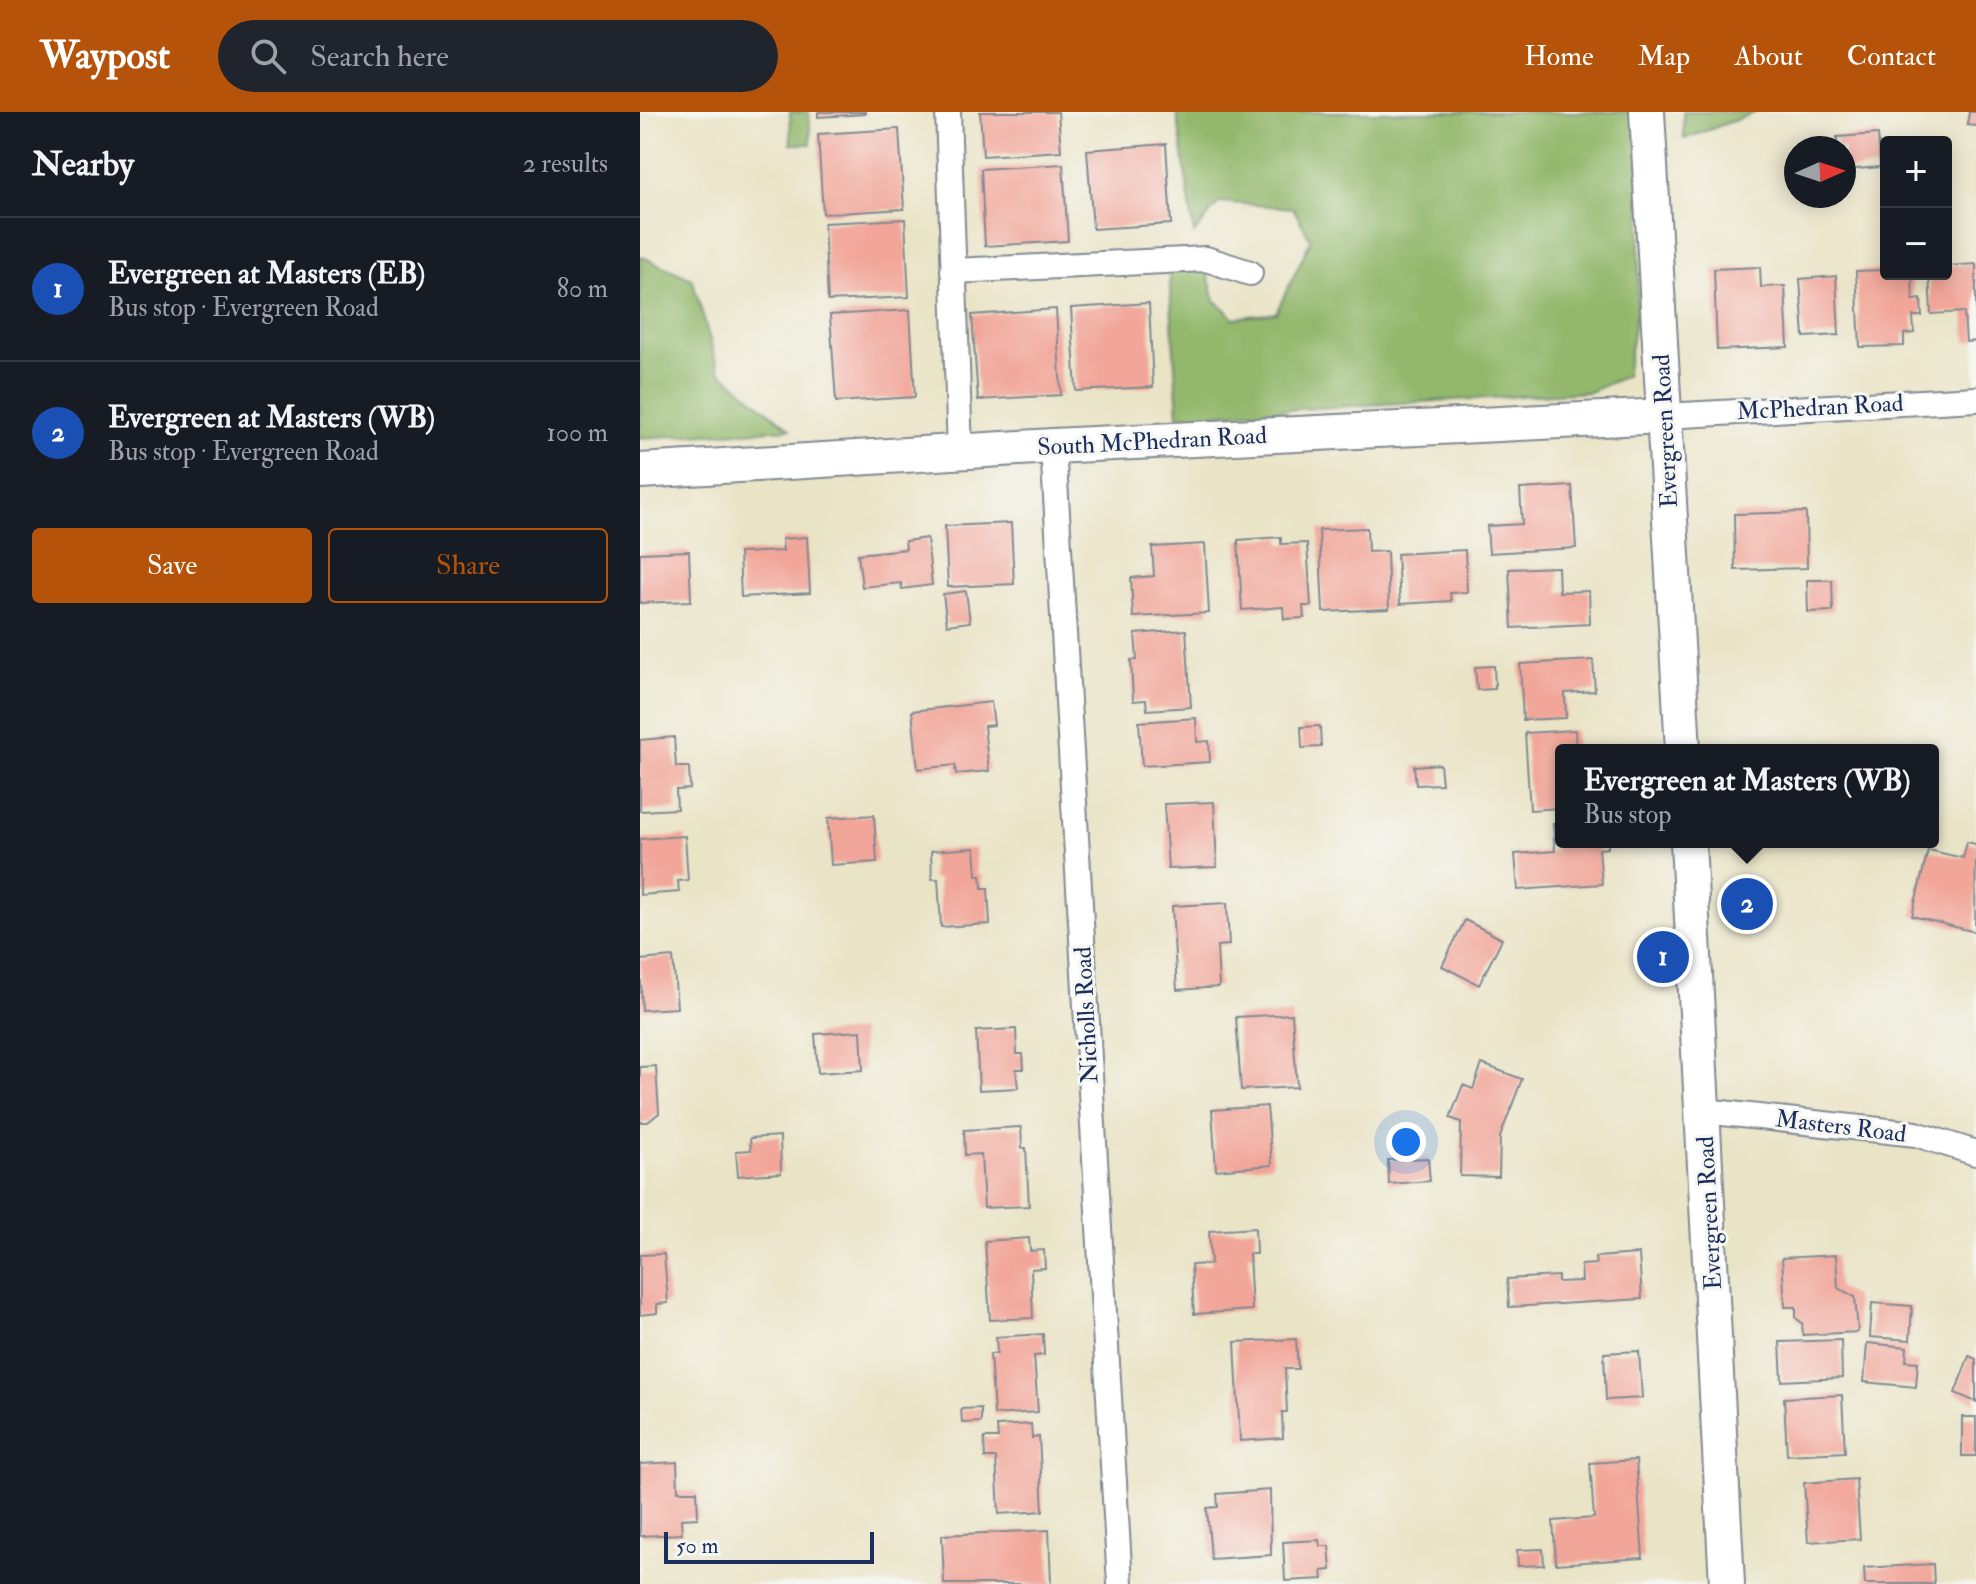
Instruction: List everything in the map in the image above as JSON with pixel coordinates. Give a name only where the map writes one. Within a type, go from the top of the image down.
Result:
[{"type":"street","points":[[948,112],[960,451]]},
{"type":"street","name":"Evergreen Road","points":[[1647,112],[1683,744]]},
{"type":"street","points":[[953,271],[1206,259],[1250,273]]},
{"type":"street","name":"McPhedran Road","points":[[1664,416],[1976,399]]},
{"type":"street","name":"South McPhedran Road","points":[[640,471],[1053,446],[1664,416]]},
{"type":"street","name":"Nicholls Road","points":[[1053,446],[1120,1584]]},
{"type":"street","name":"Evergreen Road","points":[[1688,848],[1727,1584]]},
{"type":"street","name":"Masters Road","points":[[1704,1111],[1916,1134],[1976,1153]]},
{"type":"green space","points":[[790,112],[809,112],[811,144],[791,144]]},
{"type":"green space","points":[[1177,112],[1637,112],[1642,195],[1637,309],[1626,376],[1589,392],[1178,416],[1169,271],[1206,269],[1215,300],[1234,318],[1276,313],[1311,240],[1293,208],[1219,202],[1194,234]]},
{"type":"green space","points":[[1683,112],[1757,112],[1684,139]]},
{"type":"green space","points":[[640,256],[692,279],[719,371],[790,429],[640,438]]},
{"type":"building","points":[[818,112],[865,112],[865,114],[818,117]]},
{"type":"building","points":[[980,112],[1058,112],[1061,151],[983,156]]},
{"type":"building","points":[[1969,112],[1976,112],[1976,126],[1967,125]]},
{"type":"building","points":[[899,129],[904,209],[823,214],[818,134]]},
{"type":"building","points":[[1878,134],[1880,167],[1856,169],[1856,136],[1851,136]]},
{"type":"building","points":[[1166,144],[1171,224],[1093,229],[1087,150]]},
{"type":"building","points":[[1063,164],[1068,241],[985,246],[981,169]]},
{"type":"building","points":[[905,219],[909,297],[828,301],[824,223]]},
{"type":"building","points":[[1976,264],[1976,341],[1966,342],[1964,312],[1931,314],[1929,280],[1952,280],[1952,266]]},
{"type":"building","points":[[1760,267],[1761,287],[1785,286],[1788,347],[1717,350],[1714,269]]},
{"type":"building","points":[[1880,270],[1880,280],[1912,280],[1913,300],[1921,299],[1922,316],[1913,316],[1914,333],[1904,334],[1904,346],[1860,347],[1856,271]]},
{"type":"building","points":[[1836,276],[1839,335],[1804,337],[1800,279]]},
{"type":"building","points":[[1149,303],[1153,387],[1076,391],[1071,308]]},
{"type":"building","points":[[1056,309],[1061,395],[978,400],[972,315]]},
{"type":"building","points":[[910,310],[915,397],[836,402],[830,315]]},
{"type":"building","points":[[1572,486],[1576,548],[1489,553],[1487,526],[1522,524],[1520,489]]},
{"type":"building","points":[[1806,512],[1807,568],[1735,570],[1734,514]]},
{"type":"building","points":[[1011,523],[1014,584],[948,587],[945,526]]},
{"type":"building","points":[[1367,528],[1368,552],[1387,551],[1389,609],[1323,612],[1319,530]]},
{"type":"building","points":[[807,537],[810,593],[741,597],[739,553],[783,551],[782,539]]},
{"type":"building","points":[[1281,537],[1281,544],[1307,543],[1311,606],[1303,606],[1304,618],[1284,619],[1283,607],[1242,610],[1238,540]]},
{"type":"building","points":[[927,538],[932,585],[902,589],[901,583],[862,587],[858,554],[906,549],[905,541]]},
{"type":"building","points":[[1205,544],[1209,613],[1133,617],[1131,578],[1154,576],[1152,547]]},
{"type":"building","points":[[1465,550],[1467,592],[1450,593],[1451,601],[1400,604],[1397,554]]},
{"type":"building","points":[[689,551],[691,601],[640,603],[640,553]]},
{"type":"building","points":[[1558,567],[1559,592],[1589,591],[1590,624],[1512,628],[1509,569]]},
{"type":"building","points":[[1807,580],[1832,580],[1833,611],[1808,612]]},
{"type":"building","points":[[966,591],[970,622],[947,625],[943,594]]},
{"type":"building","points":[[1186,630],[1191,707],[1147,710],[1146,700],[1133,701],[1131,660],[1137,660],[1135,634]]},
{"type":"building","points":[[1593,660],[1595,691],[1565,693],[1566,718],[1523,720],[1520,664]]},
{"type":"building","points":[[1494,666],[1495,689],[1477,690],[1475,667]]},
{"type":"building","points":[[991,702],[994,725],[984,726],[989,771],[956,774],[955,765],[918,769],[912,711]]},
{"type":"building","points":[[1196,718],[1197,742],[1209,741],[1210,762],[1142,766],[1139,722]]},
{"type":"building","points":[[1320,726],[1321,747],[1302,748],[1301,727]]},
{"type":"building","points":[[1575,730],[1576,744],[1555,744],[1555,808],[1530,810],[1525,733]]},
{"type":"building","points":[[674,737],[676,767],[689,767],[690,789],[676,790],[677,809],[640,811],[640,740]]},
{"type":"building","points":[[1440,764],[1442,784],[1416,785],[1414,766]]},
{"type":"building","points":[[1214,802],[1217,867],[1168,869],[1164,804]]},
{"type":"building","points":[[874,815],[877,862],[831,865],[828,818]]},
{"type":"building","points":[[1553,823],[1555,848],[1608,848],[1599,849],[1602,884],[1518,890],[1515,854],[1555,851]]},
{"type":"building","points":[[685,836],[688,880],[678,881],[679,892],[640,895],[640,839]]},
{"type":"building","points":[[1967,842],[1976,844],[1975,932],[1912,916],[1928,850],[1963,858]]},
{"type":"building","points":[[975,848],[977,875],[981,875],[982,888],[988,888],[990,924],[941,927],[938,879],[932,879],[931,851]]},
{"type":"building","points":[[1227,903],[1229,945],[1217,946],[1219,987],[1177,990],[1172,906]]},
{"type":"building","points":[[1465,920],[1502,939],[1479,985],[1442,966]]},
{"type":"building","points":[[673,957],[677,1008],[642,1010],[640,960]]},
{"type":"building","points":[[1292,1014],[1297,1087],[1241,1090],[1236,1017]]},
{"type":"building","points":[[1016,1029],[1017,1054],[1023,1054],[1024,1069],[1016,1069],[1018,1088],[979,1090],[976,1031]]},
{"type":"building","points":[[861,1031],[863,1070],[818,1073],[815,1034]]},
{"type":"building","points":[[1482,1064],[1522,1079],[1500,1137],[1499,1177],[1460,1176],[1461,1122],[1450,1118],[1463,1085],[1473,1089]]},
{"type":"building","points":[[656,1066],[659,1113],[648,1122],[640,1122],[640,1067]]},
{"type":"building","points":[[1267,1106],[1272,1165],[1216,1170],[1212,1110]]},
{"type":"building","points":[[1021,1127],[1022,1148],[1026,1148],[1029,1206],[984,1208],[981,1154],[965,1155],[964,1130]]},
{"type":"building","points":[[780,1136],[781,1173],[738,1176],[736,1151],[751,1150],[750,1138]]},
{"type":"building","points":[[1428,1158],[1430,1181],[1389,1184],[1388,1160]]},
{"type":"building","points":[[1255,1228],[1256,1254],[1249,1254],[1252,1310],[1194,1314],[1191,1265],[1211,1264],[1209,1231]]},
{"type":"building","points":[[1029,1238],[1030,1251],[1044,1250],[1045,1268],[1031,1269],[1033,1318],[990,1320],[985,1241]]},
{"type":"building","points":[[664,1254],[668,1303],[657,1304],[657,1313],[640,1315],[640,1255]]},
{"type":"building","points":[[1639,1254],[1642,1299],[1509,1307],[1507,1279],[1558,1276],[1558,1282],[1582,1281],[1581,1265],[1596,1264],[1595,1257]]},
{"type":"building","points":[[1836,1255],[1838,1288],[1855,1297],[1858,1332],[1803,1335],[1802,1323],[1796,1318],[1796,1307],[1785,1307],[1782,1258]]},
{"type":"building","points":[[1872,1303],[1912,1306],[1910,1340],[1870,1337]]},
{"type":"building","points":[[1043,1334],[1044,1355],[1034,1356],[1038,1412],[994,1415],[990,1354],[997,1353],[996,1337]]},
{"type":"building","points":[[1296,1339],[1298,1369],[1285,1369],[1287,1412],[1282,1412],[1283,1438],[1240,1441],[1235,1342]]},
{"type":"building","points":[[1841,1340],[1842,1378],[1782,1381],[1780,1342]]},
{"type":"building","points":[[1867,1343],[1907,1347],[1906,1361],[1918,1362],[1916,1387],[1864,1382]]},
{"type":"building","points":[[1639,1351],[1642,1398],[1606,1400],[1604,1353]]},
{"type":"building","points":[[1969,1356],[1976,1359],[1976,1402],[1955,1393]]},
{"type":"building","points":[[1842,1395],[1845,1452],[1787,1455],[1784,1398]]},
{"type":"building","points":[[981,1408],[981,1422],[962,1423],[961,1409]]},
{"type":"building","points":[[1962,1417],[1976,1417],[1976,1456],[1962,1456]]},
{"type":"building","points":[[1031,1424],[1032,1438],[1039,1437],[1043,1511],[999,1514],[996,1458],[985,1458],[984,1438],[998,1438],[997,1426]]},
{"type":"building","points":[[1636,1460],[1643,1558],[1556,1564],[1553,1521],[1594,1518],[1590,1463]]},
{"type":"building","points":[[677,1462],[678,1491],[697,1491],[698,1518],[681,1519],[682,1534],[640,1536],[640,1464]]},
{"type":"building","points":[[1856,1479],[1860,1539],[1808,1542],[1804,1483]]},
{"type":"building","points":[[1270,1490],[1271,1555],[1211,1559],[1207,1508],[1218,1507],[1217,1494]]},
{"type":"building","points":[[1049,1530],[1051,1584],[944,1584],[942,1535]]},
{"type":"building","points":[[1319,1540],[1320,1546],[1329,1546],[1331,1570],[1322,1571],[1323,1579],[1285,1581],[1283,1542]]},
{"type":"building","points":[[1543,1549],[1544,1565],[1518,1566],[1517,1550]]},
{"type":"building","points":[[1933,1564],[1934,1584],[1865,1584],[1864,1568]]},
{"type":"place","name":"Evergreen at Masters (WB)","points":[[1747,904]]},
{"type":"place","name":"Evergreen at Masters (EB)","points":[[1663,957]]}]
